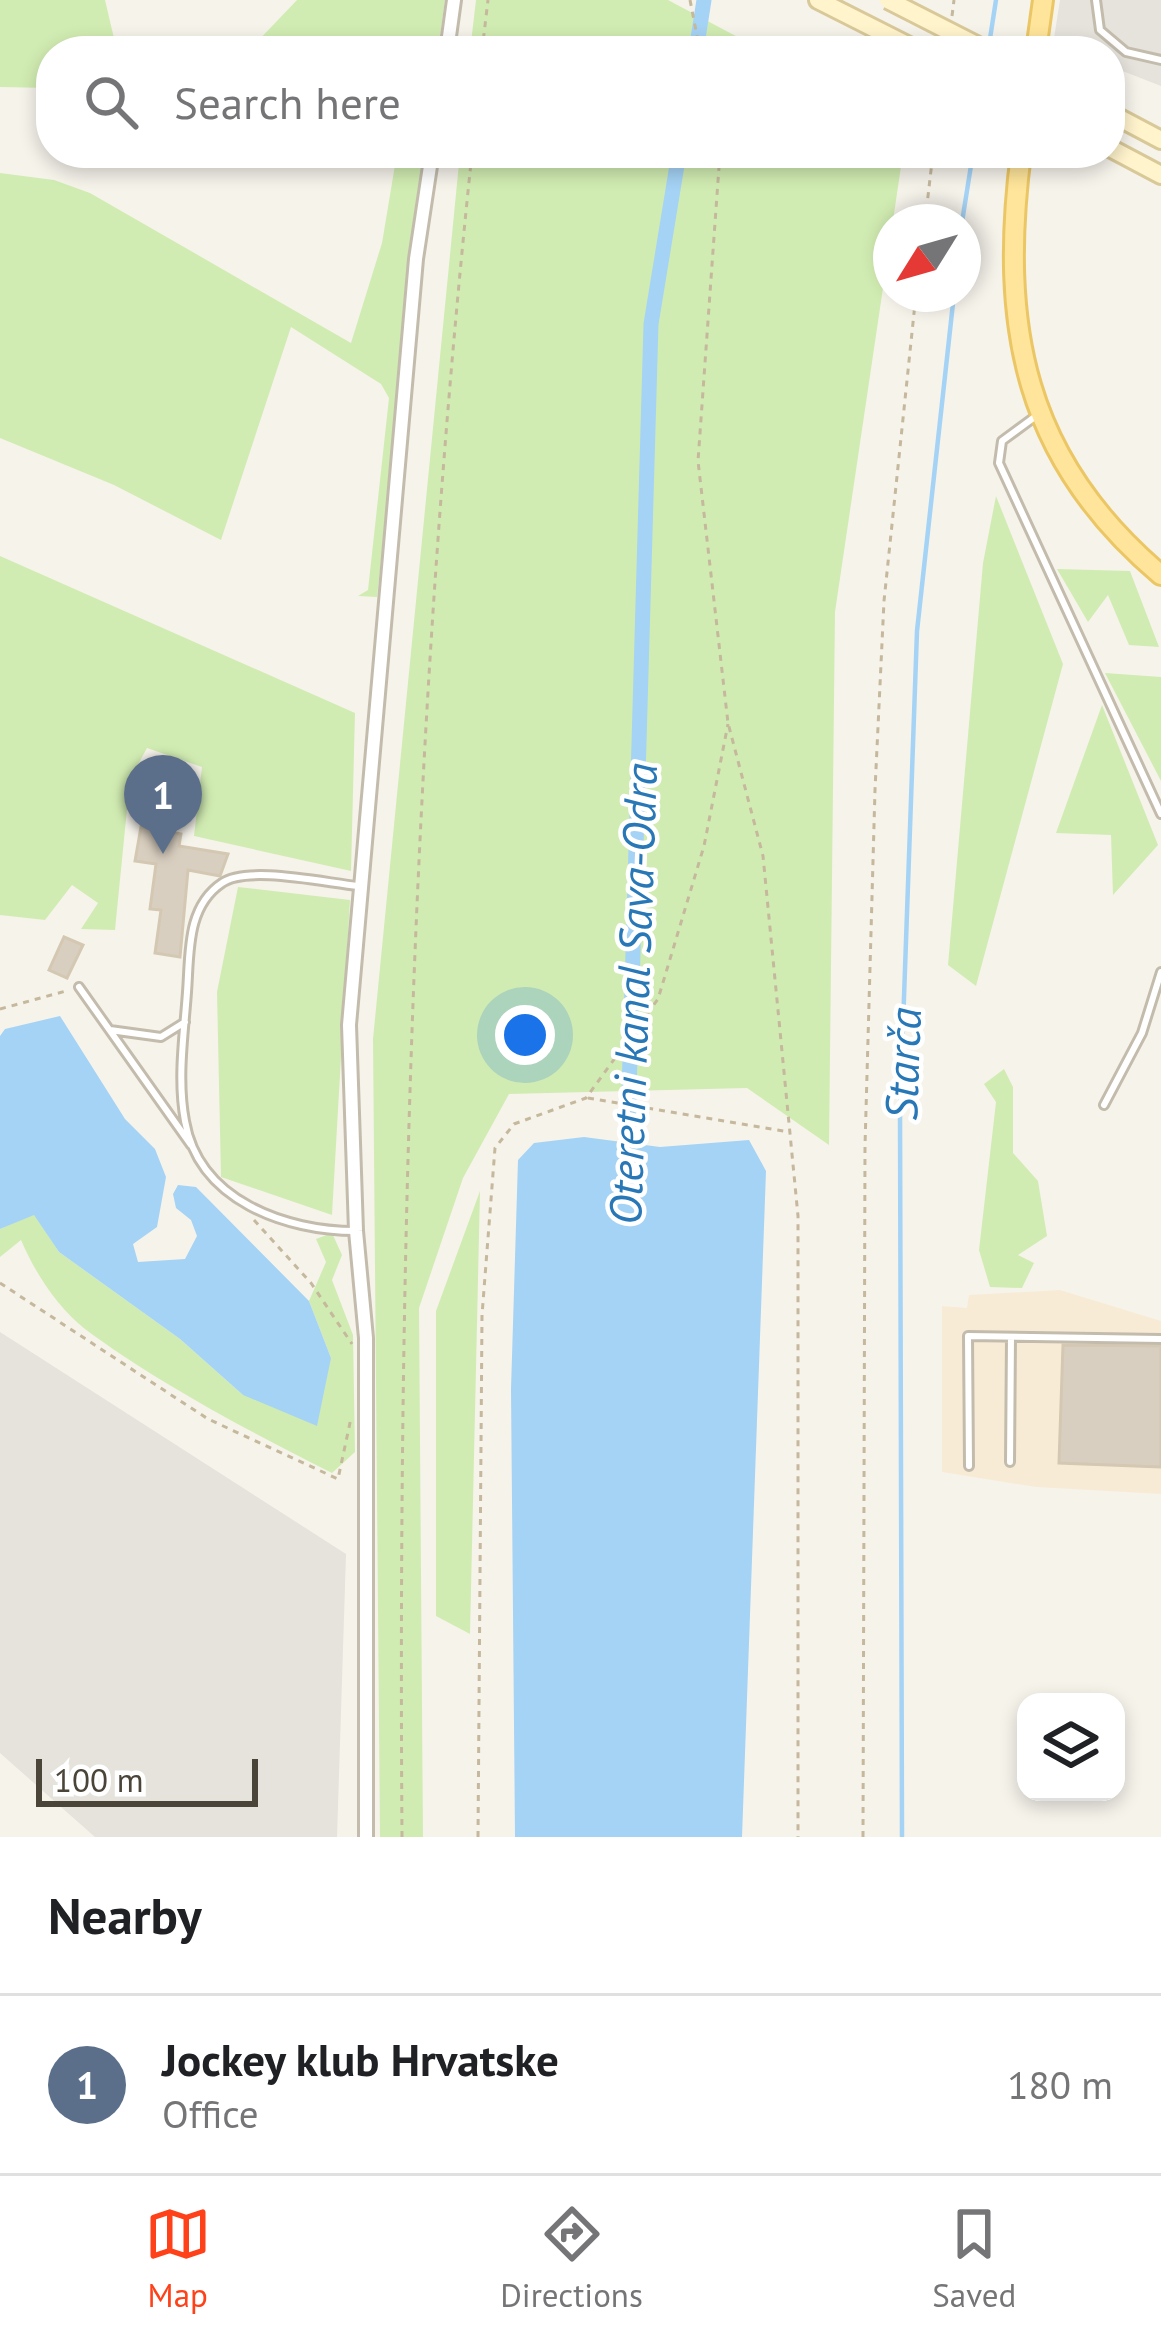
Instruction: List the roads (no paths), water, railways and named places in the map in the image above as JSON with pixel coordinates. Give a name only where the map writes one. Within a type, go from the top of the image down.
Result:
[{"type":"main road","points":[[818,0],[889,36]]},
{"type":"main road","points":[[888,0],[959,36]]},
{"type":"main road","points":[[1038,36],[1043,0]]},
{"type":"main road","points":[[1125,121],[1161,140]]},
{"type":"main road","points":[[1125,156],[1161,175]]},
{"type":"main road","points":[[1020,168],[1011,293],[1021,358],[1040,415],[1081,491],[1113,531],[1161,575]]},
{"type":"street","points":[[449,36],[454,0]]},
{"type":"street","points":[[366,1837],[366,1338],[356,1231],[350,1025],[416,260],[430,168]]},
{"type":"lane","points":[[1096,0],[1100,30],[1107,36]]},
{"type":"lane","points":[[1125,51],[1161,60]]},
{"type":"lane","points":[[1040,415],[1002,441],[999,463],[1161,814]]},
{"type":"lane","points":[[196,1153],[185,1124],[185,1022],[197,910],[220,883],[241,874],[362,886]]},
{"type":"lane","points":[[1104,1105],[1142,1033],[1161,972]]},
{"type":"lane","points":[[80,987],[196,1153],[238,1201],[316,1231],[356,1231]]},
{"type":"lane","points":[[110,1030],[160,1037],[185,1022]]},
{"type":"lane","points":[[969,1466],[968,1336],[1161,1340]]},
{"type":"lane","points":[[1010,1462],[1011,1337]]},
{"type":"water","points":[[60,1016],[125,1119],[155,1149],[166,1177],[157,1227],[133,1244],[138,1262],[185,1259],[197,1236],[191,1220],[176,1208],[173,1194],[178,1185],[196,1187],[309,1301],[331,1358],[317,1426],[243,1395],[180,1339],[59,1252],[34,1215],[0,1229],[0,1036],[5,1029]]},
{"type":"water","points":[[584,1137],[660,1147],[749,1140],[766,1171],[742,1837],[515,1837],[511,1389],[518,1160],[534,1143]]},
{"type":"waterway","name":"Oteretni kanal Sava-Odra","points":[[698,36],[704,0]]},
{"type":"waterway","name":"Starča","points":[[990,36],[996,0]]},
{"type":"waterway","name":"Oteretni kanal Sava-Odra","points":[[627,1162],[651,324],[677,168]]},
{"type":"waterway","name":"Starča","points":[[965,204],[971,168]]},
{"type":"waterway","name":"Starča","points":[[902,1837],[900,1110],[917,631],[952,312]]},
{"type":"place","name":"Jockey klub Hrvatske","points":[[163,854]]}]
